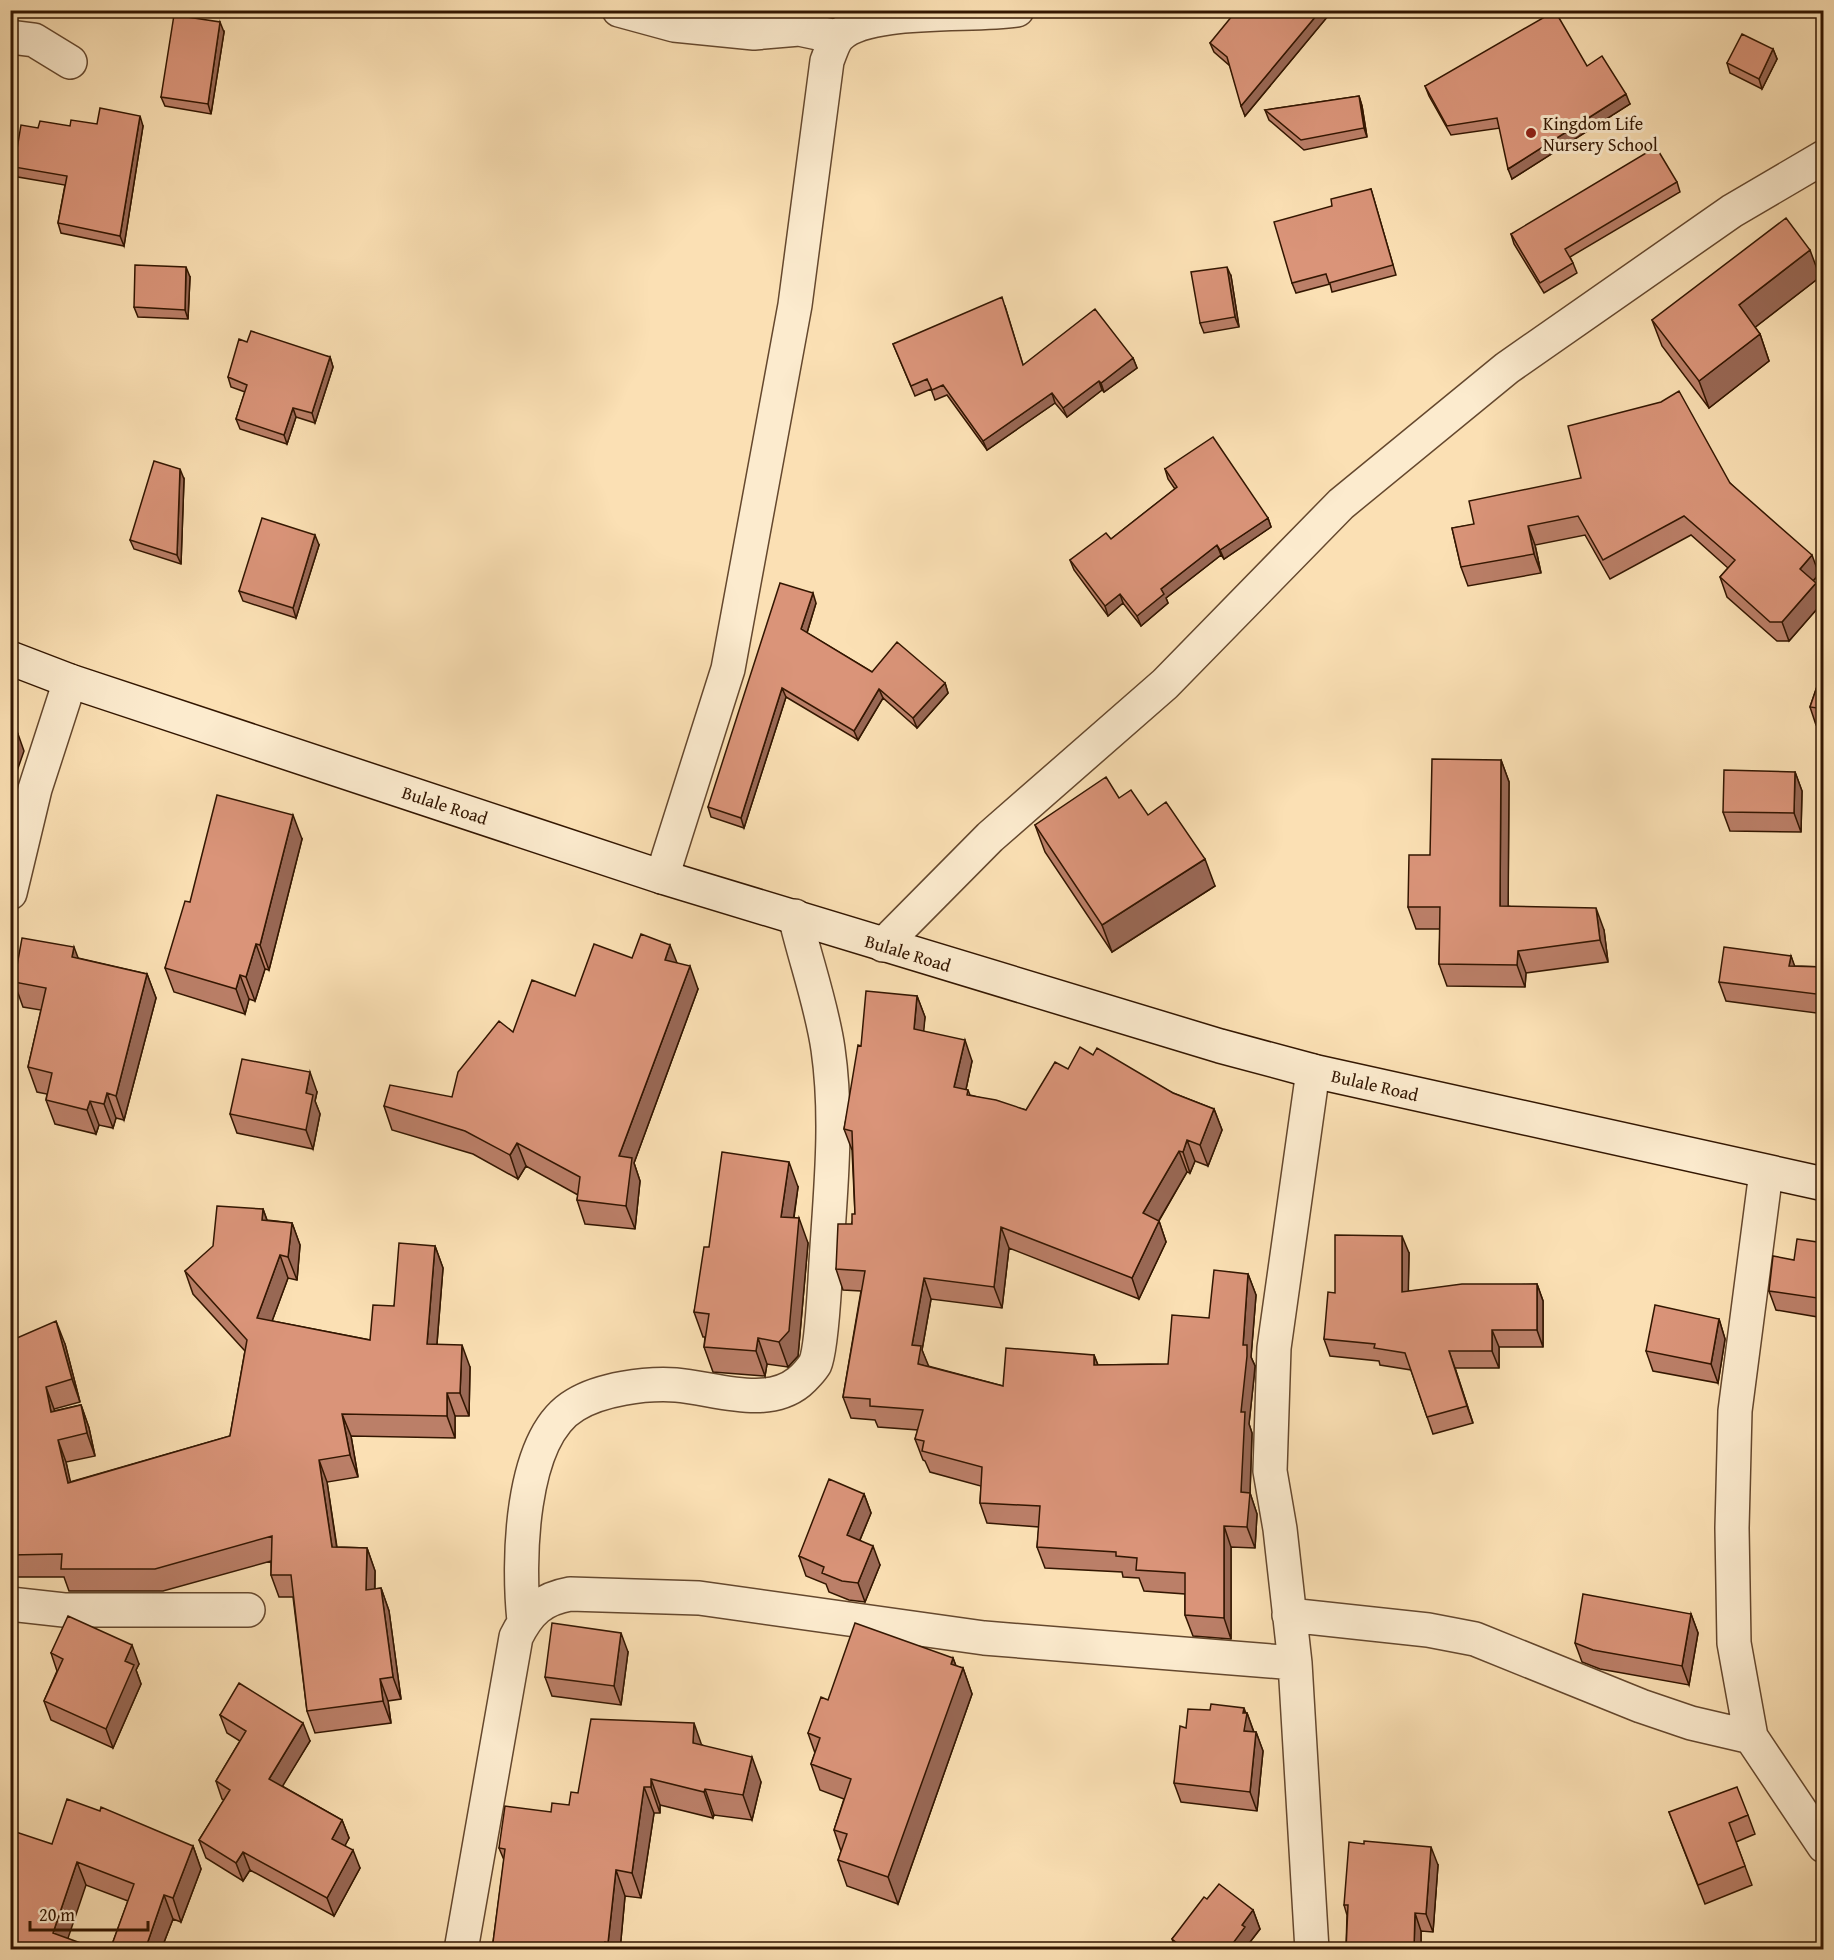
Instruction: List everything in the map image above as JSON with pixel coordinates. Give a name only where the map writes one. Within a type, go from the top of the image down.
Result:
[{"type":"street","points":[[619,10],[674,25],[754,33],[799,29],[837,37]]},
{"type":"street","points":[[662,877],[728,669],[795,305],[827,61],[837,37],[864,22],[1017,10]]},
{"type":"street","points":[[10,36],[34,40],[70,62]]},
{"type":"street","points":[[883,945],[990,837],[1165,684],[1341,504],[1507,368],[1732,211],[1824,157]]},
{"type":"street","name":"Bulale Road","points":[[10,658],[70,681],[662,877],[1220,1046],[1313,1071],[1824,1184]]},
{"type":"street","points":[[10,893],[35,789],[70,681]]},
{"type":"street","points":[[524,1621],[519,1576],[525,1511],[535,1463],[552,1427],[573,1405],[598,1395],[644,1387],[675,1385],[768,1396],[798,1383],[815,1364],[823,1308],[834,1111],[828,1047],[795,916]]},
{"type":"street","points":[[1312,1950],[1295,1663],[1280,1529],[1270,1471],[1274,1348],[1313,1071]]},
{"type":"street","points":[[1766,1172],[1734,1422],[1732,1528],[1734,1643],[1751,1737],[1824,1845]]},
{"type":"street","points":[[461,1950],[516,1636],[536,1606],[552,1597],[570,1594],[699,1598],[984,1638],[1295,1663]]},
{"type":"street","points":[[10,1604],[64,1610],[248,1610]]},
{"type":"street","points":[[1289,1615],[1428,1630],[1475,1639],[1641,1706],[1691,1723],[1751,1737]]},
{"type":"building","points":[[1237,10],[1321,10],[1241,106],[1227,57],[1210,43]]},
{"type":"building","points":[[1555,11],[1587,66],[1602,56],[1626,94],[1508,169],[1497,118],[1447,126],[1425,86]]},
{"type":"building","points":[[174,15],[220,22],[208,104],[161,97]]},
{"type":"building","points":[[1742,34],[1773,49],[1759,79],[1727,63]]},
{"type":"building","points":[[1359,96],[1364,128],[1301,140],[1265,110]]},
{"type":"building","points":[[100,108],[140,116],[120,236],[58,223],[67,176],[14,167],[21,125],[38,128],[40,121],[70,126],[71,120],[97,124]]},
{"type":"building","points":[[1656,147],[1677,182],[1565,249],[1573,263],[1540,283],[1511,234]]},
{"type":"building","points":[[1371,189],[1393,265],[1329,283],[1326,274],[1292,283],[1274,222],[1332,206],[1331,199]]},
{"type":"building","points":[[1786,218],[1810,250],[1739,305],[1760,334],[1699,381],[1652,320]]},
{"type":"building","points":[[135,265],[186,267],[185,310],[134,307]]},
{"type":"building","points":[[1227,267],[1235,317],[1200,323],[1191,272]]},
{"type":"building","points":[[1002,297],[1023,365],[1095,309],[1133,358],[1063,408],[1052,393],[983,441],[943,385],[932,390],[927,379],[911,386],[893,344]]},
{"type":"building","points":[[251,331],[330,357],[312,413],[293,408],[284,435],[236,419],[247,385],[228,377],[239,339],[247,342]]},
{"type":"building","points":[[1679,391],[1730,483],[1812,555],[1800,569],[1816,583],[1782,622],[1770,622],[1720,577],[1735,560],[1684,516],[1603,560],[1578,516],[1528,526],[1534,554],[1461,567],[1452,528],[1474,524],[1469,501],[1581,478],[1568,426],[1661,402]]},
{"type":"building","points":[[1213,437],[1268,518],[1220,550],[1217,545],[1161,589],[1164,594],[1137,616],[1120,594],[1105,606],[1070,560],[1106,533],[1111,539],[1177,487],[1165,469]]},
{"type":"building","points":[[154,461],[180,469],[177,555],[130,540]]},
{"type":"building","points":[[262,518],[315,535],[293,608],[239,591]]},
{"type":"building","points":[[780,583],[813,593],[801,629],[872,672],[897,642],[945,683],[913,718],[879,689],[854,731],[782,688],[741,818],[708,807]]},
{"type":"building","points":[[1824,666],[1824,709],[1810,707]]},
{"type":"building","points":[[10,731],[18,734],[10,755]]},
{"type":"building","points":[[1432,759],[1501,760],[1500,906],[1596,908],[1600,940],[1518,951],[1517,965],[1439,964],[1440,907],[1408,907],[1409,855],[1430,855]]},
{"type":"building","points":[[1724,770],[1795,772],[1794,813],[1723,812]]},
{"type":"building","points":[[1106,777],[1119,798],[1131,790],[1148,815],[1166,802],[1205,859],[1102,925],[1035,825]]},
{"type":"building","points":[[217,795],[293,815],[260,945],[256,944],[246,977],[240,975],[236,989],[165,968],[185,901],[190,902]]},
{"type":"building","points":[[641,934],[670,945],[665,960],[690,966],[619,1156],[632,1158],[626,1206],[577,1200],[580,1177],[517,1143],[510,1155],[465,1131],[384,1106],[390,1085],[452,1097],[458,1072],[499,1021],[513,1032],[532,980],[575,996],[594,944],[632,958]]},
{"type":"building","points":[[22,938],[74,947],[72,957],[147,974],[116,1096],[107,1093],[104,1104],[90,1101],[87,1110],[46,1100],[52,1073],[28,1067],[46,988],[14,982]]},
{"type":"building","points":[[1724,947],[1791,956],[1789,966],[1824,967],[1824,995],[1719,982]]},
{"type":"building","points":[[866,991],[917,996],[914,1029],[965,1040],[954,1087],[968,1090],[967,1095],[996,1100],[1026,1110],[1055,1062],[1068,1069],[1080,1047],[1093,1055],[1097,1048],[1173,1093],[1214,1109],[1200,1145],[1187,1140],[1183,1152],[1179,1151],[1143,1213],[1159,1221],[1132,1278],[1001,1227],[994,1287],[924,1278],[912,1345],[921,1346],[918,1364],[1003,1386],[1006,1348],[1094,1355],[1094,1365],[1168,1364],[1172,1315],[1209,1318],[1214,1270],[1248,1274],[1243,1345],[1247,1345],[1247,1356],[1241,1412],[1245,1412],[1241,1492],[1250,1493],[1247,1527],[1224,1526],[1224,1618],[1185,1615],[1185,1573],[1136,1570],[1137,1558],[1116,1556],[1116,1552],[1037,1547],[1040,1506],[980,1503],[982,1467],[922,1451],[924,1441],[915,1439],[923,1410],[870,1406],[870,1399],[843,1397],[865,1271],[836,1269],[838,1224],[852,1224],[852,1214],[855,1214],[852,1131],[844,1129],[858,1045],[861,1046]]},
{"type":"building","points":[[242,1059],[310,1072],[306,1093],[313,1095],[306,1130],[230,1114]]},
{"type":"building","points":[[722,1152],[789,1162],[781,1217],[799,1218],[789,1331],[779,1342],[758,1338],[756,1351],[704,1347],[709,1314],[694,1312],[704,1247],[709,1247]]},
{"type":"building","points":[[217,1206],[263,1209],[262,1220],[292,1223],[288,1257],[280,1255],[257,1318],[370,1340],[373,1305],[394,1306],[399,1243],[435,1246],[427,1344],[462,1345],[460,1393],[447,1393],[447,1416],[342,1414],[350,1455],[319,1460],[332,1547],[367,1548],[366,1590],[381,1588],[393,1677],[380,1679],[383,1701],[307,1711],[291,1575],[271,1575],[272,1536],[155,1569],[61,1569],[62,1554],[10,1555],[10,1341],[56,1321],[72,1379],[46,1387],[51,1412],[81,1405],[87,1433],[58,1440],[68,1483],[230,1436],[247,1340],[185,1271],[213,1246]]},
{"type":"building","points":[[1335,1235],[1402,1236],[1402,1292],[1462,1284],[1537,1284],[1537,1330],[1492,1330],[1492,1351],[1449,1351],[1467,1406],[1427,1417],[1405,1353],[1374,1348],[1375,1344],[1324,1339],[1328,1292],[1335,1293]]},
{"type":"building","points":[[1797,1239],[1824,1243],[1824,1299],[1769,1291],[1773,1256],[1794,1260]]},
{"type":"building","points":[[1655,1305],[1719,1319],[1711,1364],[1646,1351]]},
{"type":"building","points":[[829,1479],[864,1494],[847,1535],[873,1546],[858,1583],[842,1581],[822,1573],[824,1567],[799,1556]]},
{"type":"building","points":[[1583,1594],[1691,1614],[1682,1666],[1593,1650],[1575,1643]]},
{"type":"building","points":[[68,1616],[132,1645],[125,1661],[134,1665],[106,1729],[44,1701],[63,1659],[51,1653]]},
{"type":"building","points":[[552,1623],[621,1633],[614,1686],[545,1677]]},
{"type":"building","points":[[855,1623],[953,1658],[951,1664],[963,1668],[888,1877],[838,1860],[847,1834],[834,1830],[851,1779],[811,1764],[820,1738],[808,1733],[821,1697],[828,1700]]},
{"type":"building","points":[[239,1683],[303,1723],[269,1779],[342,1820],[332,1839],[353,1850],[327,1898],[243,1852],[236,1863],[199,1840],[230,1790],[216,1781],[246,1731],[220,1715]]},
{"type":"building","points":[[1211,1704],[1244,1708],[1243,1713],[1247,1713],[1244,1731],[1256,1732],[1250,1792],[1174,1783],[1180,1726],[1186,1728],[1188,1709],[1210,1710]]},
{"type":"building","points":[[591,1719],[694,1723],[693,1743],[752,1757],[743,1795],[705,1789],[704,1792],[651,1779],[651,1787],[644,1787],[632,1873],[616,1870],[608,1943],[605,1942],[605,1950],[492,1950],[505,1849],[499,1848],[505,1806],[551,1812],[552,1803],[569,1805],[571,1792],[578,1793]]},
{"type":"building","points":[[1737,1787],[1748,1815],[1729,1823],[1745,1866],[1698,1885],[1669,1812]]},
{"type":"building","points":[[67,1799],[100,1811],[101,1807],[193,1846],[173,1898],[164,1895],[145,1950],[110,1950],[134,1884],[77,1862],[53,1933],[100,1950],[10,1950],[10,1830],[52,1844]]},
{"type":"building","points":[[1364,1841],[1431,1847],[1426,1914],[1415,1913],[1414,1950],[1346,1950],[1348,1905],[1344,1905],[1349,1842],[1364,1844]]},
{"type":"building","points":[[1219,1884],[1253,1910],[1242,1925],[1245,1927],[1228,1950],[1185,1950],[1172,1939],[1204,1897],[1207,1899]]},
{"type":"place","name":"Kingdom Life Nursery School","points":[[1531,133]]}]
